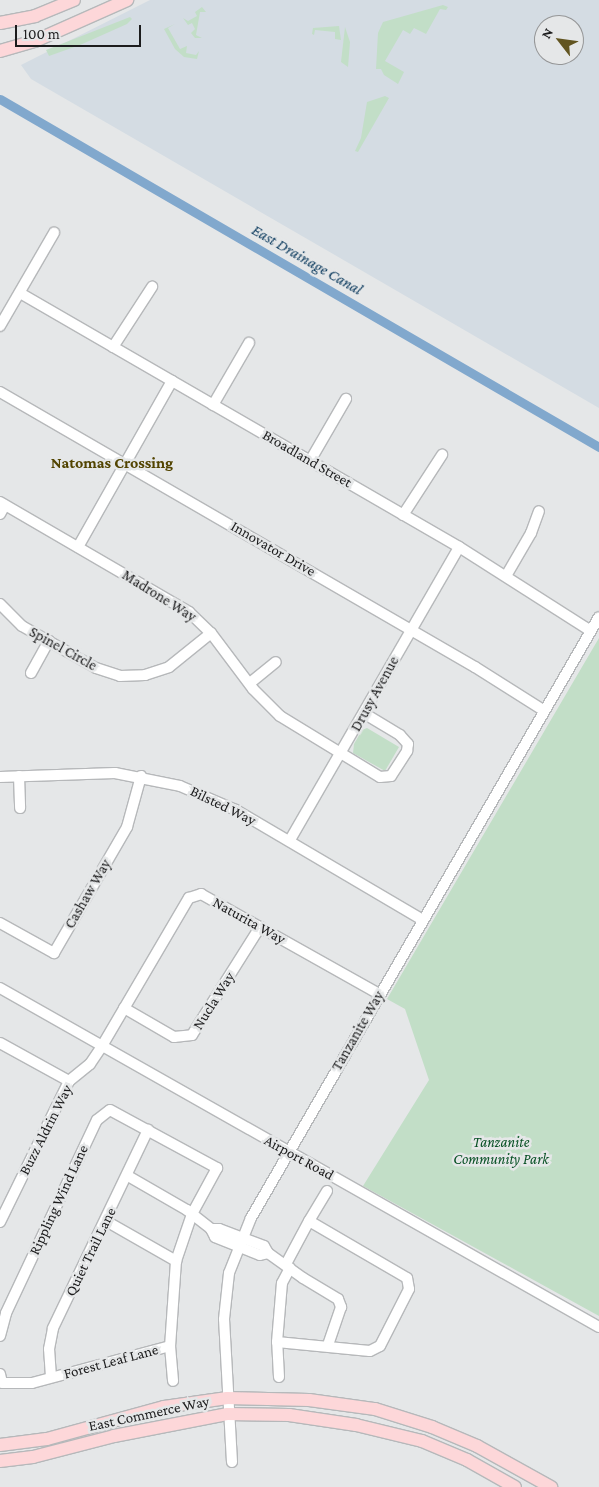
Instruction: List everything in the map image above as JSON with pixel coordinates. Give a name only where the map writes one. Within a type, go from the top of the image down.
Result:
[{"type":"main road","points":[[0,19],[52,0]]},
{"type":"main road","points":[[0,23],[35,16],[74,0]]},
{"type":"main road","points":[[4,50],[66,28],[127,0]]},
{"type":"main road","name":"East Commerce Way","points":[[0,1445],[47,1439],[164,1408],[227,1398],[309,1400],[375,1409],[477,1446],[551,1487]]},
{"type":"main road","name":"East Commerce Way","points":[[0,1461],[33,1458],[114,1436],[227,1414],[289,1415],[356,1425],[422,1441],[467,1460],[515,1487]]},
{"type":"street","points":[[0,326],[54,233]]},
{"type":"street","points":[[113,347],[152,287]]},
{"type":"street","name":"Broadland Street","points":[[20,293],[459,547],[591,631]]},
{"type":"street","points":[[213,405],[249,343]]},
{"type":"street","points":[[78,547],[172,381]]},
{"type":"street","name":"Innovator Drive","points":[[0,392],[410,630],[543,710]]},
{"type":"street","points":[[310,461],[346,399]]},
{"type":"street","points":[[403,515],[442,455]]},
{"type":"street","name":"Madrone Way","points":[[2,507],[78,547],[176,604],[211,633],[250,683],[280,716],[380,777],[396,772],[408,751],[408,744],[400,735],[365,714]]},
{"type":"street","points":[[506,576],[531,533],[539,511]]},
{"type":"street","name":"Drusy Avenue","points":[[290,840],[365,714],[410,630],[459,547]]},
{"type":"street","name":"Spinel Circle","points":[[0,604],[22,626],[96,668],[134,676],[169,667],[211,633]]},
{"type":"street","name":"Tanzanite Way","points":[[232,1462],[227,1414],[224,1319],[229,1273],[241,1242],[288,1151],[543,710],[599,617]]},
{"type":"street","points":[[31,673],[49,642]]},
{"type":"street","points":[[250,683],[276,662]]},
{"type":"street","name":"Bilsted Way","points":[[0,777],[90,773],[141,776],[208,797],[290,840],[423,920]]},
{"type":"street","points":[[19,776],[20,808]]},
{"type":"street","name":"Cashaw Way","points":[[0,923],[54,954],[126,828],[141,776]]},
{"type":"street","name":"Naturita Way","points":[[102,1046],[189,898],[201,894],[379,994]]},
{"type":"street","name":"Nucla Way","points":[[124,1008],[174,1037],[192,1035],[260,927]]},
{"type":"street","name":"Airport Road","points":[[0,988],[599,1327]]},
{"type":"street","points":[[0,1043],[69,1082]]},
{"type":"street","name":"Buzz Aldrin Way","points":[[0,1222],[69,1082],[90,1064],[102,1046]]},
{"type":"street","name":"Rippling Wind Lane","points":[[0,1336],[6,1313],[97,1120],[110,1110],[148,1130]]},
{"type":"street","points":[[148,1130],[217,1168],[192,1214],[176,1261],[170,1346],[173,1381]]},
{"type":"street","name":"Quiet Trail Lane","points":[[51,1377],[49,1349],[53,1328],[128,1176],[148,1130]]},
{"type":"street","points":[[128,1176],[192,1214],[211,1229],[241,1242],[264,1246],[268,1253],[338,1299],[341,1307],[328,1345]]},
{"type":"street","points":[[279,1377],[277,1342],[282,1283],[309,1221],[327,1191]]},
{"type":"street","points":[[106,1221],[176,1261]]},
{"type":"street","points":[[277,1342],[328,1345],[370,1351],[380,1346],[409,1289],[407,1278],[309,1221]]},
{"type":"street","name":"Forest Leaf Lane","points":[[51,1377],[170,1346]]},
{"type":"street","points":[[0,1374],[2,1384],[13,1385],[51,1377]]},
{"type":"shaded area","points":[[150,0],[599,0],[599,408],[31,79],[21,65]]},
{"type":"green space","points":[[443,5],[448,7],[446,10],[440,9],[426,34],[414,28],[410,34],[403,30],[385,61],[404,72],[398,84],[384,75],[381,69],[376,69],[378,33],[383,22]]},
{"type":"green space","points":[[202,7],[206,12],[200,12],[196,35],[202,38],[195,38],[191,33],[195,29],[192,23],[188,25],[183,18],[188,21],[197,16],[195,12]]},
{"type":"green space","points":[[130,17],[132,19],[127,24],[80,45],[49,56],[46,50]]},
{"type":"green space","points":[[175,24],[168,28],[180,49],[187,46],[186,53],[196,55],[199,51],[197,59],[184,57],[175,49],[164,29]]},
{"type":"green space","points":[[339,26],[341,40],[335,39],[335,32],[315,30],[314,35],[312,34],[313,28]]},
{"type":"green space","points":[[345,27],[350,42],[348,67],[341,62]]},
{"type":"green space","points":[[385,96],[389,98],[358,152],[355,151],[361,138],[367,102]]},
{"type":"green space","name":"Tanzanite Community Park","points":[[599,638],[599,1316],[363,1186],[429,1080],[405,1009],[387,999]]},
{"type":"green space","points":[[367,728],[399,747],[385,771],[353,753],[354,744],[362,730]]},
{"type":"waterway","name":"East Drainage Canal","points":[[0,99],[599,447]]},
{"type":"district","name":"Natomas Crossing","points":[[112,463]]}]
